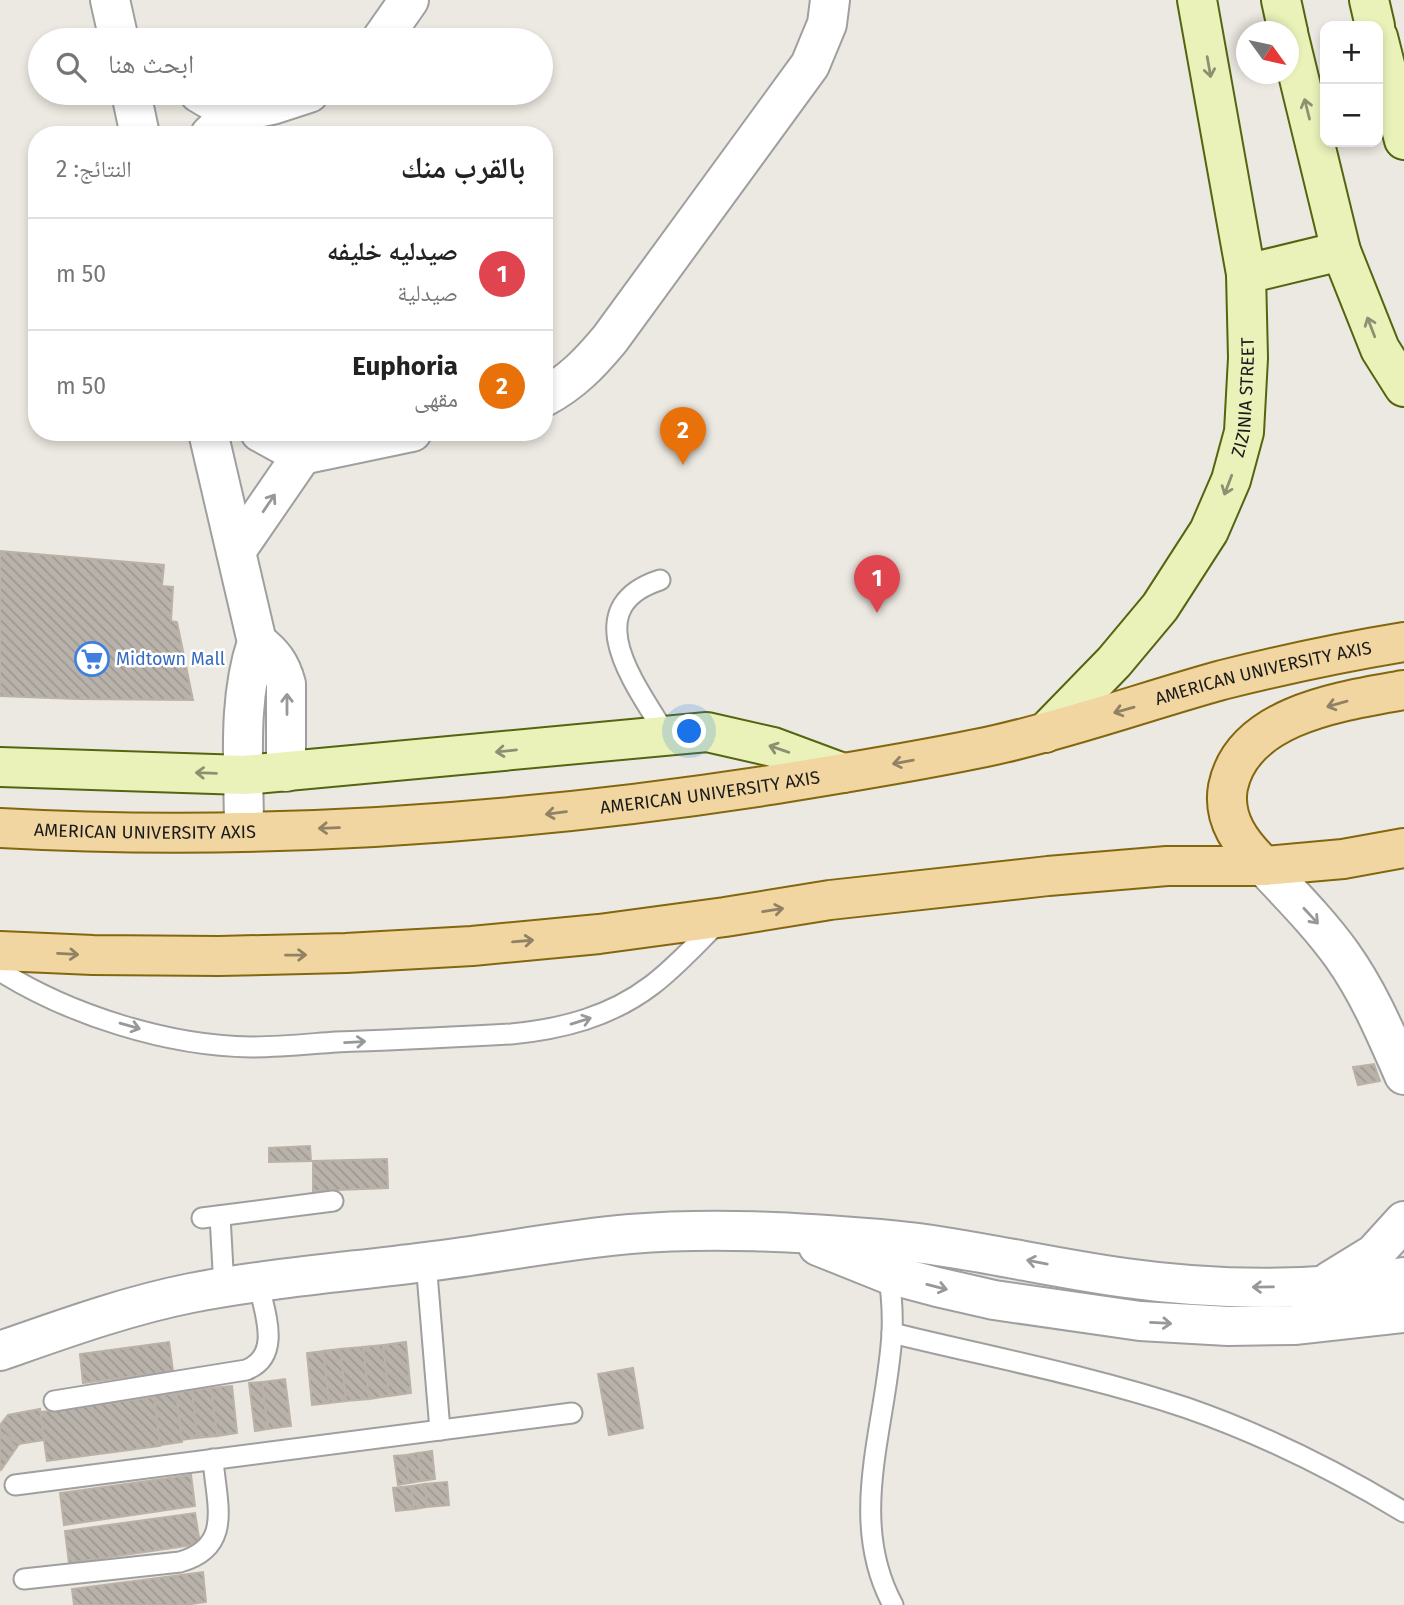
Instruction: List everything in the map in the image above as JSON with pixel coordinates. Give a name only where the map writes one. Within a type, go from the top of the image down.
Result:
[{"type":"main road","name":"ZIZINIA STREET","points":[[1045,733],[1114,662],[1160,607],[1209,531],[1231,480],[1244,432],[1248,358],[1246,274],[1197,0]]},
{"type":"main road","points":[[1281,0],[1286,21]]},
{"type":"main road","points":[[1368,0],[1374,21]]},
{"type":"main road","points":[[1383,57],[1404,140]]},
{"type":"main road","points":[[1299,77],[1341,251],[1380,349],[1404,387]]},
{"type":"main road","points":[[1246,274],[1341,251]]},
{"type":"main road","name":"AMERICAN UNIVERSITY AXIS","points":[[0,828],[244,831],[395,825],[545,814],[694,797],[994,745],[1045,733],[1223,680],[1404,642]]},
{"type":"main road","points":[[1264,866],[1236,835],[1229,814],[1227,793],[1231,772],[1242,754],[1256,738],[1274,727],[1355,699],[1404,690]]},
{"type":"main road","points":[[0,767],[244,775],[707,732],[773,747],[843,773]]},
{"type":"main road","points":[[0,951],[219,956],[472,946],[599,934],[830,900],[1120,869],[1264,866],[1343,859],[1404,848]]},
{"type":"street","points":[[110,0],[116,28]]},
{"type":"street","points":[[389,28],[409,0]]},
{"type":"street","points":[[553,392],[586,368],[610,339],[810,65],[827,24],[830,0]]},
{"type":"street","points":[[134,105],[139,126]]},
{"type":"street","points":[[208,105],[222,124],[270,105]]},
{"type":"street","points":[[210,441],[257,642],[248,669],[244,831]]},
{"type":"street","points":[[276,441],[302,455],[369,441]]},
{"type":"street","points":[[236,551],[302,455]]},
{"type":"street","points":[[257,642],[274,655],[283,671],[286,684],[286,772]]},
{"type":"street","points":[[1264,866],[1319,925],[1343,956],[1383,1025],[1404,1075]]},
{"type":"street","points":[[1323,1284],[1341,1276],[1374,1254],[1404,1221]]},
{"type":"street","points":[[0,1351],[122,1310],[190,1293],[321,1272],[426,1262],[630,1234],[680,1231],[780,1231],[886,1257],[994,1300],[1140,1321],[1228,1326],[1293,1325],[1404,1313]]},
{"type":"street","points":[[886,1257],[949,1247],[1125,1278],[1257,1288],[1404,1277]]},
{"type":"lane","points":[[660,580],[647,584],[626,602],[617,621],[617,642],[623,662],[666,735]]},
{"type":"lane","points":[[0,971],[74,1009],[131,1028],[190,1040],[250,1047],[511,1034],[549,1030],[586,1021],[620,1006],[652,985],[725,917]]},
{"type":"lane","points":[[54,1401],[256,1367],[262,1361],[269,1344],[211,1217],[333,1201]]},
{"type":"lane","points":[[886,1257],[892,1333],[869,1499],[871,1537],[877,1567],[893,1605]]},
{"type":"lane","points":[[426,1262],[440,1430]]},
{"type":"lane","points":[[892,1333],[1091,1380],[1189,1409],[1252,1434],[1322,1467],[1404,1512]]},
{"type":"lane","points":[[15,1485],[572,1413]]},
{"type":"lane","points":[[24,1578],[180,1562],[197,1557],[209,1548],[218,1524],[213,1459]]},
{"type":"building","name":"Midtown Mall","points":[[0,551],[164,565],[162,586],[173,587],[171,621],[177,622],[193,700],[0,696]]},
{"type":"building","points":[[1374,1064],[1380,1081],[1358,1085],[1353,1067]]},
{"type":"building","points":[[310,1146],[311,1161],[269,1162],[269,1148]]},
{"type":"building","points":[[387,1159],[388,1188],[313,1191],[313,1161]]},
{"type":"building","points":[[169,1342],[173,1371],[83,1383],[80,1354]]},
{"type":"building","points":[[406,1342],[411,1393],[389,1396],[383,1345]]},
{"type":"building","points":[[383,1345],[389,1396],[369,1399],[363,1347]]},
{"type":"building","points":[[363,1347],[369,1399],[346,1401],[340,1349]]},
{"type":"building","points":[[340,1349],[346,1401],[329,1403],[323,1351]]},
{"type":"building","points":[[323,1351],[329,1403],[312,1405],[307,1353]]},
{"type":"building","points":[[633,1368],[643,1428],[609,1435],[598,1374]]},
{"type":"building","points":[[285,1379],[291,1426],[268,1429],[262,1382]]},
{"type":"building","points":[[262,1382],[268,1429],[255,1431],[249,1383]]},
{"type":"building","points":[[232,1386],[237,1433],[217,1436],[211,1388]]},
{"type":"building","points":[[211,1388],[217,1436],[197,1438],[192,1390]]},
{"type":"building","points":[[192,1390],[197,1438],[182,1440],[176,1393]]},
{"type":"building","points":[[176,1393],[182,1442],[160,1445],[154,1395]]},
{"type":"building","points":[[154,1397],[160,1446],[47,1461],[40,1412]]},
{"type":"building","points":[[40,1409],[44,1440],[19,1444],[0,1432],[0,1425],[8,1415]]},
{"type":"building","points":[[0,1432],[19,1444],[1,1470],[0,1469]]},
{"type":"building","points":[[432,1451],[435,1479],[421,1481],[418,1453]]},
{"type":"building","points":[[418,1453],[421,1481],[409,1483],[406,1455]]},
{"type":"building","points":[[406,1455],[409,1483],[398,1485],[394,1456]]},
{"type":"building","points":[[191,1475],[195,1506],[64,1525],[60,1493]]},
{"type":"building","points":[[447,1482],[449,1505],[427,1507],[425,1484]]},
{"type":"building","points":[[425,1484],[427,1507],[414,1509],[411,1486]]},
{"type":"building","points":[[411,1486],[414,1509],[396,1511],[393,1488]]},
{"type":"building","points":[[195,1513],[200,1544],[69,1563],[65,1531]]},
{"type":"building","points":[[203,1572],[206,1602],[184,1605],[74,1605],[72,1589]]},
{"type":"place","name":"Euphoria","points":[[683,465]]},
{"type":"place","name":"صيدليه خليفه","points":[[877,613]]},
{"type":"place","name":"Midtown Mall","points":[[92,659]]}]
